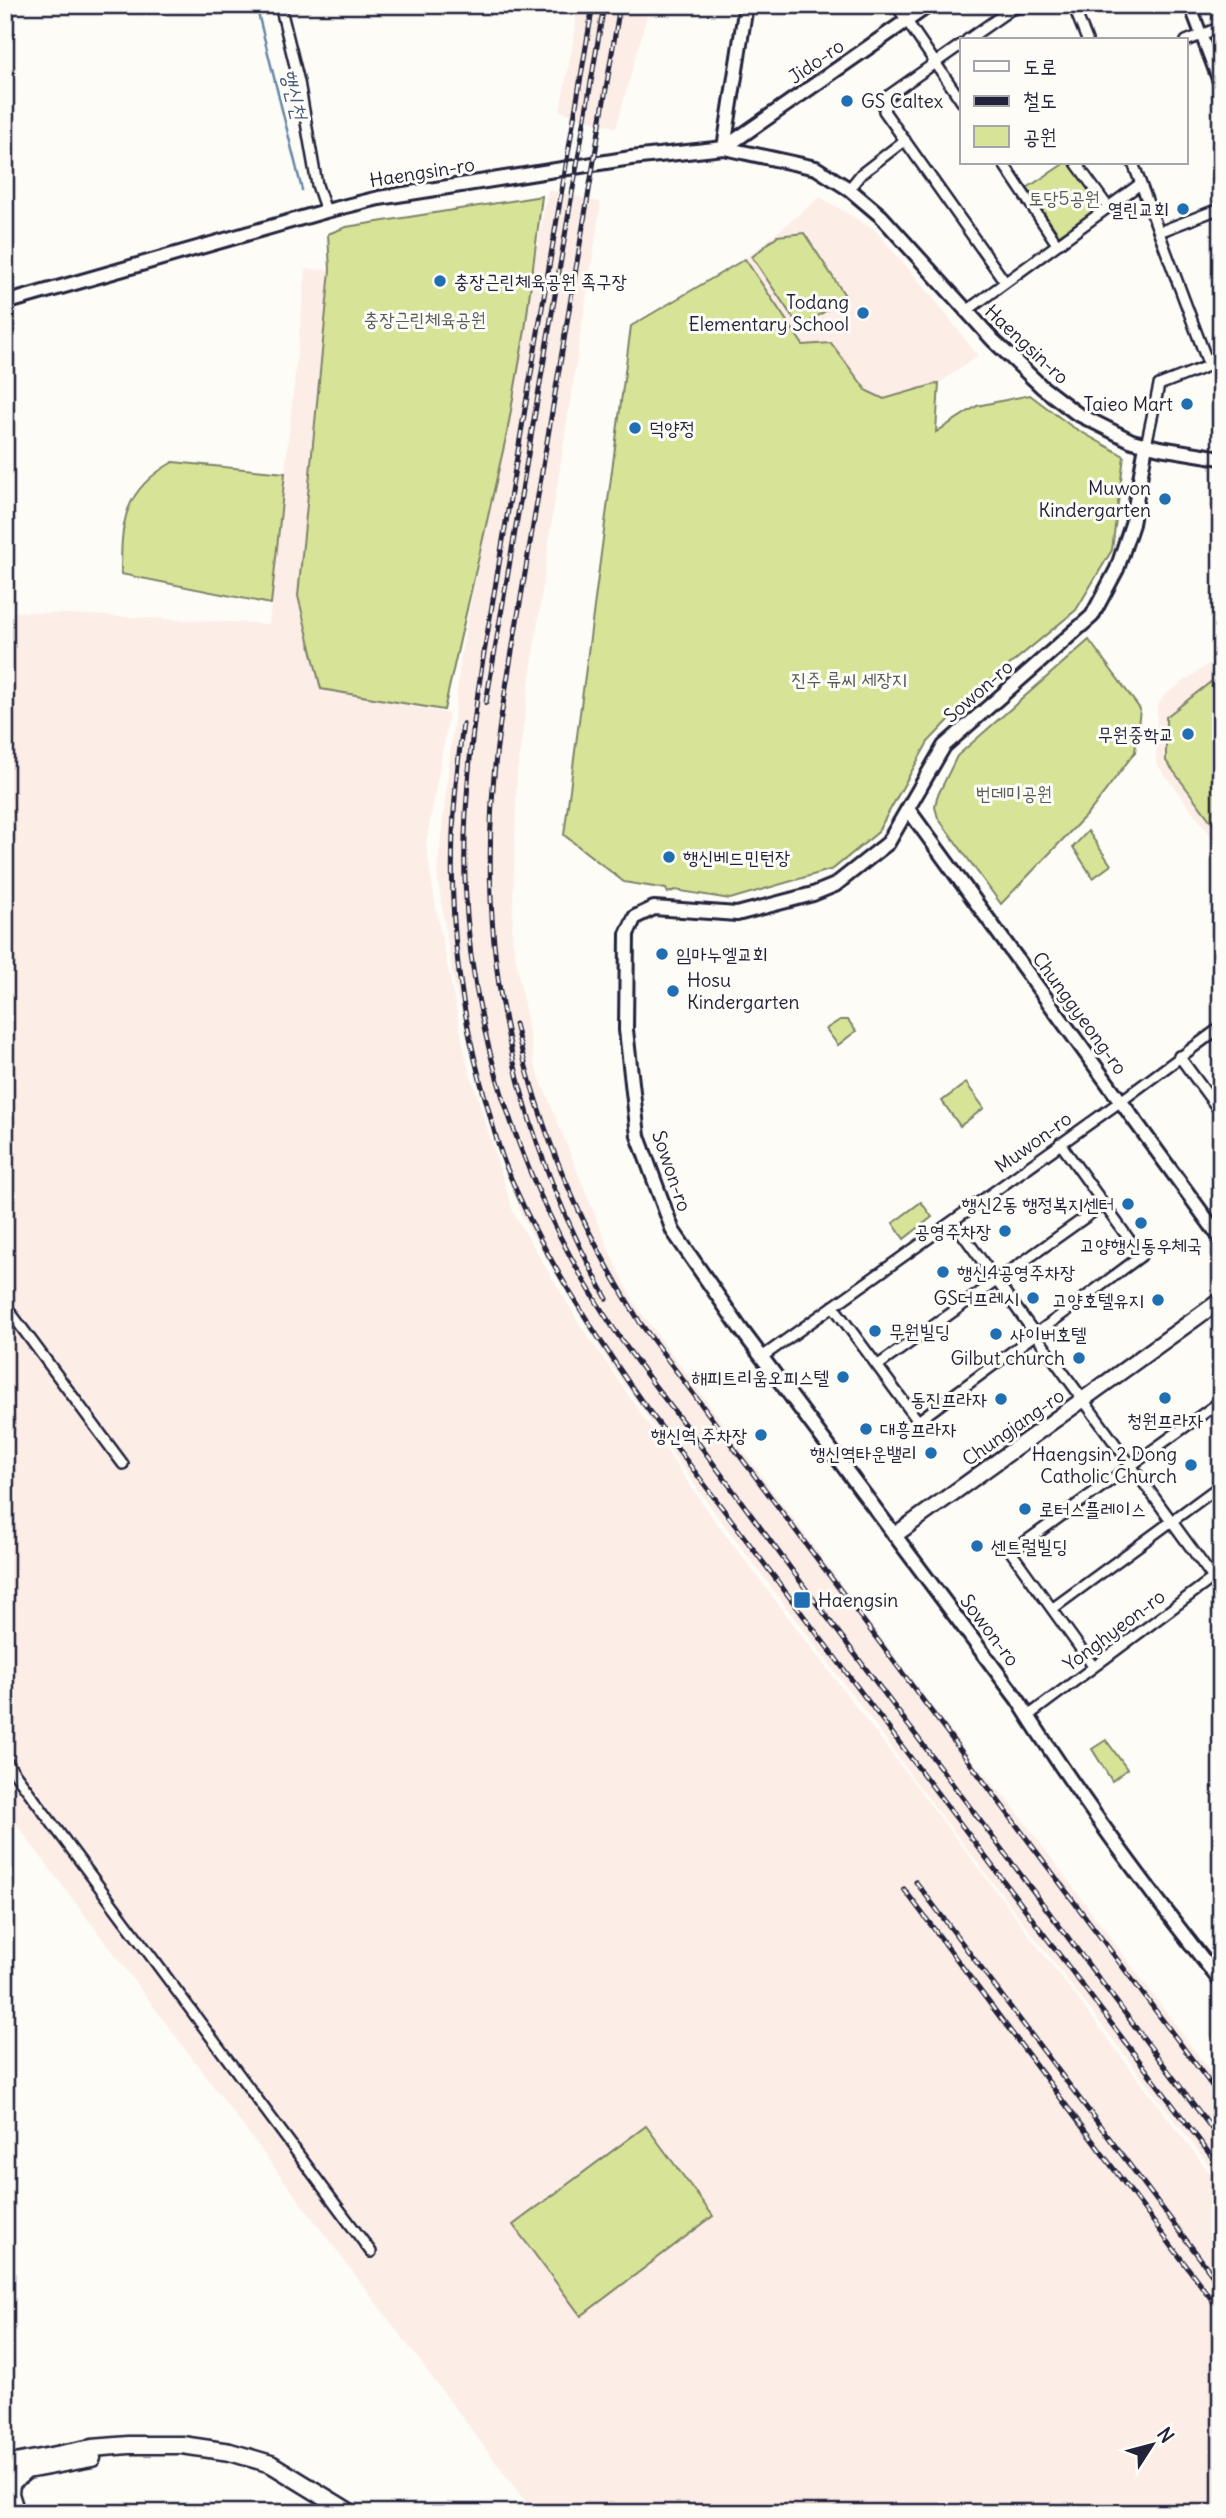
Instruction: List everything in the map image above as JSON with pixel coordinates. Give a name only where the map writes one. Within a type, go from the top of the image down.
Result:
[{"type":"highway","points":[[11,2467],[54,2454],[129,2445],[182,2445],[218,2450],[271,2464],[351,2513]]},
{"type":"highway","points":[[11,2467],[130,2454],[228,2461],[289,2480],[342,2513]]},
{"type":"highway","points":[[11,2467],[10,2494],[16,2513]]},
{"type":"main road","points":[[724,148],[746,5]]},
{"type":"main road","name":"Jido-ro","points":[[724,148],[929,5]]},
{"type":"main road","name":"Haengsin-ro","points":[[5,303],[379,198],[631,158],[724,148],[816,168],[849,189],[898,233],[965,312],[1042,387],[1076,413],[1132,441],[1221,458]]},
{"type":"main road","name":"Sowon-ro","points":[[1146,445],[1132,524],[1117,569],[1092,616],[944,747],[888,843],[835,885],[813,894],[737,914],[654,908],[635,917],[628,934],[626,1030],[638,1136],[673,1231],[762,1357],[1028,1716],[1038,1735],[1146,1887],[1221,1982]]},
{"type":"main road","name":"Chunggyeong-ro","points":[[908,809],[1221,1239]]},
{"type":"main road","name":"Chungjang-ro","points":[[895,1535],[1221,1300]]},
{"type":"street","points":[[280,5],[299,82],[317,185],[326,211]]},
{"type":"street","points":[[896,5],[960,99]]},
{"type":"street","points":[[970,38],[1010,10],[1027,5]]},
{"type":"street","points":[[1073,5],[1086,38]]},
{"type":"street","points":[[1190,5],[1221,87]]},
{"type":"street","points":[[1188,40],[1221,27]]},
{"type":"street","points":[[981,30],[987,38]]},
{"type":"street","points":[[960,45],[888,96],[884,111],[1005,282]]},
{"type":"street","points":[[849,189],[861,174],[905,140]]},
{"type":"street","points":[[1004,164],[1057,244]]},
{"type":"street","points":[[1077,164],[1108,207]]},
{"type":"street","points":[[1133,164],[1209,366]]},
{"type":"street","points":[[965,312],[1140,184]]},
{"type":"street","points":[[1159,232],[1221,208]]},
{"type":"street","points":[[1146,445],[1159,385],[1221,361]]},
{"type":"street","name":"Muwon-ro","points":[[762,1357],[1221,1027]]},
{"type":"street","points":[[1179,1056],[1220,1109]]},
{"type":"street","points":[[833,1306],[918,1421],[1141,1256],[1060,1143]]},
{"type":"street","points":[[877,1366],[1104,1204]]},
{"type":"street","points":[[953,1221],[1171,1521],[1217,1575]]},
{"type":"street","points":[[5,1305],[123,1464]]},
{"type":"street","points":[[1093,1666],[1011,1552],[1221,1401]]},
{"type":"street","points":[[1052,1609],[1221,1485]]},
{"type":"street","name":"Yonghyeon-ro","points":[[1028,1716],[1217,1575]]},
{"type":"street","points":[[5,1759],[371,2252]]},
{"type":"shaded area","points":[[577,5],[650,5],[616,128],[560,111],[575,32]]},
{"type":"shaded area","points":[[548,190],[601,202],[553,512],[517,772],[512,937],[535,1066],[610,1253],[635,1304],[870,1623],[979,1768],[1011,1804],[1221,2086],[1221,2181],[909,1773],[701,1494],[601,1350],[522,1217],[454,984],[437,874],[461,655]]},
{"type":"shaded area","name":"Todang Elementary School","points":[[820,197],[875,230],[931,295],[978,356],[939,383],[884,399],[867,391],[831,343],[803,345],[745,259]]},
{"type":"shaded area","points":[[306,269],[330,270],[298,596],[321,688],[449,714],[426,844],[436,909],[467,1063],[514,1214],[579,1323],[709,1513],[1221,2188],[1221,2513],[534,2513],[5,1809],[5,611],[269,624]]},
{"type":"shaded area","name":"무원중학교","points":[[1221,655],[1221,841],[1217,844],[1156,763],[1157,706],[1166,694]]},
{"type":"green space","name":"토당5공원","points":[[1063,164],[1072,164],[1101,207],[1059,235],[1027,188]]},
{"type":"green space","name":"충장근린체육공원","points":[[542,196],[525,330],[507,433],[444,710],[321,689],[298,596],[330,270],[328,234],[346,227]]},
{"type":"green space","points":[[804,233],[846,297],[800,328],[752,257],[777,236]]},
{"type":"green space","name":"진주 류씨 세장지","points":[[745,259],[803,345],[831,343],[867,391],[884,399],[939,383],[936,432],[977,406],[1030,395],[1071,426],[1124,456],[1112,550],[1076,610],[973,695],[928,742],[877,833],[833,869],[730,899],[675,890],[668,893],[666,889],[624,882],[564,835],[631,326]]},
{"type":"green space","points":[[173,462],[285,473],[271,604],[121,574],[122,538],[128,509],[144,484]]},
{"type":"green space","name":"번데미공원","points":[[1089,640],[1140,709],[1135,752],[1091,810],[1001,904],[938,818],[935,807],[937,797],[957,756]]},
{"type":"green space","name":"무원중학교","points":[[1212,681],[1221,693],[1219,832],[1166,761],[1166,717]]},
{"type":"green space","points":[[1088,831],[1111,865],[1093,878],[1073,847]]},
{"type":"green space","points":[[840,1020],[848,1020],[856,1031],[838,1045],[826,1029]]},
{"type":"green space","points":[[966,1083],[984,1108],[960,1126],[942,1101]]},
{"type":"green space","points":[[921,1202],[932,1217],[904,1239],[893,1223]]},
{"type":"green space","points":[[1106,1740],[1127,1769],[1112,1781],[1092,1749]]},
{"type":"green space","points":[[646,2126],[713,2216],[581,2316],[513,2225]]},
{"type":"waterway","name":"행신천","points":[[256,5],[302,190]]},
{"type":"railway","points":[[593,5],[482,665],[469,772],[465,825],[469,934],[476,989],[503,1098],[522,1151],[568,1253],[618,1335],[1221,2141]]},
{"type":"railway","points":[[486,703],[604,5]]},
{"type":"railway","points":[[607,1299],[572,1230],[544,1161],[521,1091],[505,1020],[494,948],[490,875],[492,800],[500,723],[620,5]]},
{"type":"railway","points":[[463,724],[453,822],[452,870],[458,964],[475,1060],[496,1136],[505,1164],[533,1226],[583,1314],[640,1399],[1221,2169]]},
{"type":"railway","points":[[515,1024],[537,1105],[565,1179],[599,1251],[641,1324],[1221,2098]]},
{"type":"railway","points":[[916,1882],[1221,2286]]},
{"type":"railway","points":[[904,1889],[1221,2312]]},
{"type":"place","name":"GS Caltex","points":[[847,101]]},
{"type":"place","name":"열린교회","points":[[1183,209]]},
{"type":"place","name":"충장근린체육공원 족구장","points":[[440,281]]},
{"type":"place","name":"Todang Elementary School","points":[[863,313]]},
{"type":"place","name":"Taieo Mart","points":[[1187,404]]},
{"type":"place","name":"덕양정","points":[[635,428]]},
{"type":"place","name":"Muwon Kindergarten","points":[[1165,499]]},
{"type":"place","name":"무원중학교","points":[[1188,734]]},
{"type":"place","name":"행신베드민턴장","points":[[669,857]]},
{"type":"place","name":"임마누엘교회","points":[[662,954]]},
{"type":"place","name":"Hosu Kindergarten","points":[[673,991]]},
{"type":"place","name":"행신2동 행정복지센터","points":[[1128,1204]]},
{"type":"place","name":"고양행신동우체국","points":[[1141,1223]]},
{"type":"place","name":"공영주차장","points":[[1005,1231]]},
{"type":"place","name":"행신4공영주차장","points":[[943,1272]]},
{"type":"place","name":"GS더프레시","points":[[1033,1298]]},
{"type":"place","name":"고양호텔유지","points":[[1158,1300]]},
{"type":"place","name":"무원빌딩","points":[[875,1331]]},
{"type":"place","name":"사이버호텔","points":[[996,1334]]},
{"type":"place","name":"Gilbut church","points":[[1079,1358]]},
{"type":"place","name":"해피트리움오피스텔","points":[[843,1377]]},
{"type":"place","name":"청원프라자","points":[[1165,1398]]},
{"type":"place","name":"동진프라자","points":[[1001,1399]]},
{"type":"place","name":"대흥프라자","points":[[866,1429]]},
{"type":"place","name":"행신역 주차장","points":[[761,1435]]},
{"type":"place","name":"행신역타운밸리","points":[[931,1453]]},
{"type":"place","name":"Haengsin 2 Dong Catholic Church","points":[[1191,1465]]},
{"type":"place","name":"로터스플레이스","points":[[1025,1509]]},
{"type":"place","name":"센트럴빌딩","points":[[977,1546]]},
{"type":"place","name":"Haengsin","points":[[802,1600]]}]
